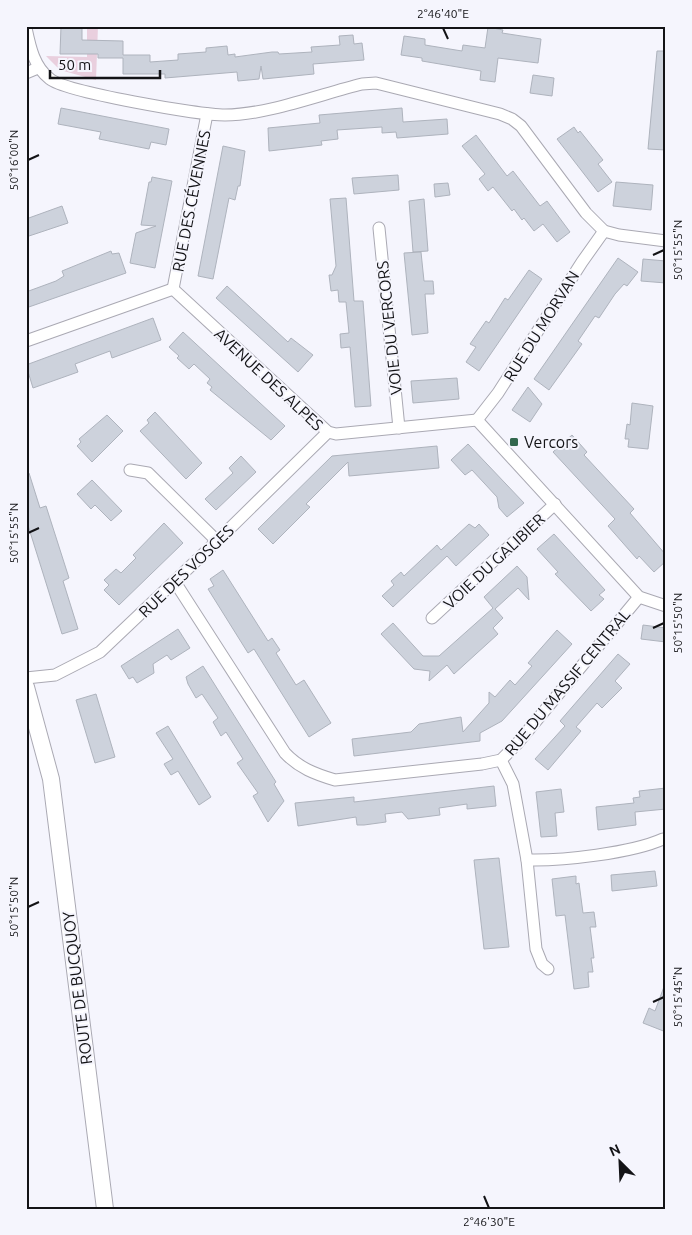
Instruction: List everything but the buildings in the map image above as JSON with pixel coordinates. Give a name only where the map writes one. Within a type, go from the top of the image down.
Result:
[{"type":"main road","name":"ROUTE DE BUCQUOY","points":[[26,687],[48,767],[62,853],[105,1209]]},
{"type":"street","points":[[26,28],[38,68],[60,86],[208,114],[246,113],[362,84],[376,83],[500,114],[521,126],[586,213],[604,231],[619,235],[666,241]]},
{"type":"street","points":[[26,72],[38,68]]},
{"type":"street","name":"RUE DES CÉVENNES","points":[[174,289],[208,114]]},
{"type":"street","name":"VOIE DU VERCORS","points":[[379,228],[399,428]]},
{"type":"street","name":"RUE DU MORVAN","points":[[477,420],[498,393],[604,231]]},
{"type":"street","points":[[26,341],[174,289]]},
{"type":"street","name":"AVENUE DES ALPES","points":[[174,289],[328,432],[336,434],[477,420]]},
{"type":"street","points":[[477,420],[639,597],[666,606]]},
{"type":"street","name":"RUE DES VOSGES","points":[[26,678],[55,675],[94,656],[175,582],[328,432]]},
{"type":"street","points":[[130,470],[148,473],[217,541]]},
{"type":"street","name":"VOIE DU GALIBIER","points":[[432,618],[555,504]]},
{"type":"street","name":"RUE DU MASSIF CENTRAL","points":[[175,582],[285,753],[295,764],[314,774],[335,780],[482,764],[501,760],[516,745],[639,597]]},
{"type":"street","points":[[501,760],[513,784],[527,860],[536,948],[542,964],[548,969]]},
{"type":"street","points":[[527,860],[551,860],[648,846],[663,839]]},
{"type":"shaded area","points":[[87,26],[98,26],[96,80],[60,70],[46,56],[87,57]]},
{"type":"place","name":"Vercors","points":[[514,442]]}]
